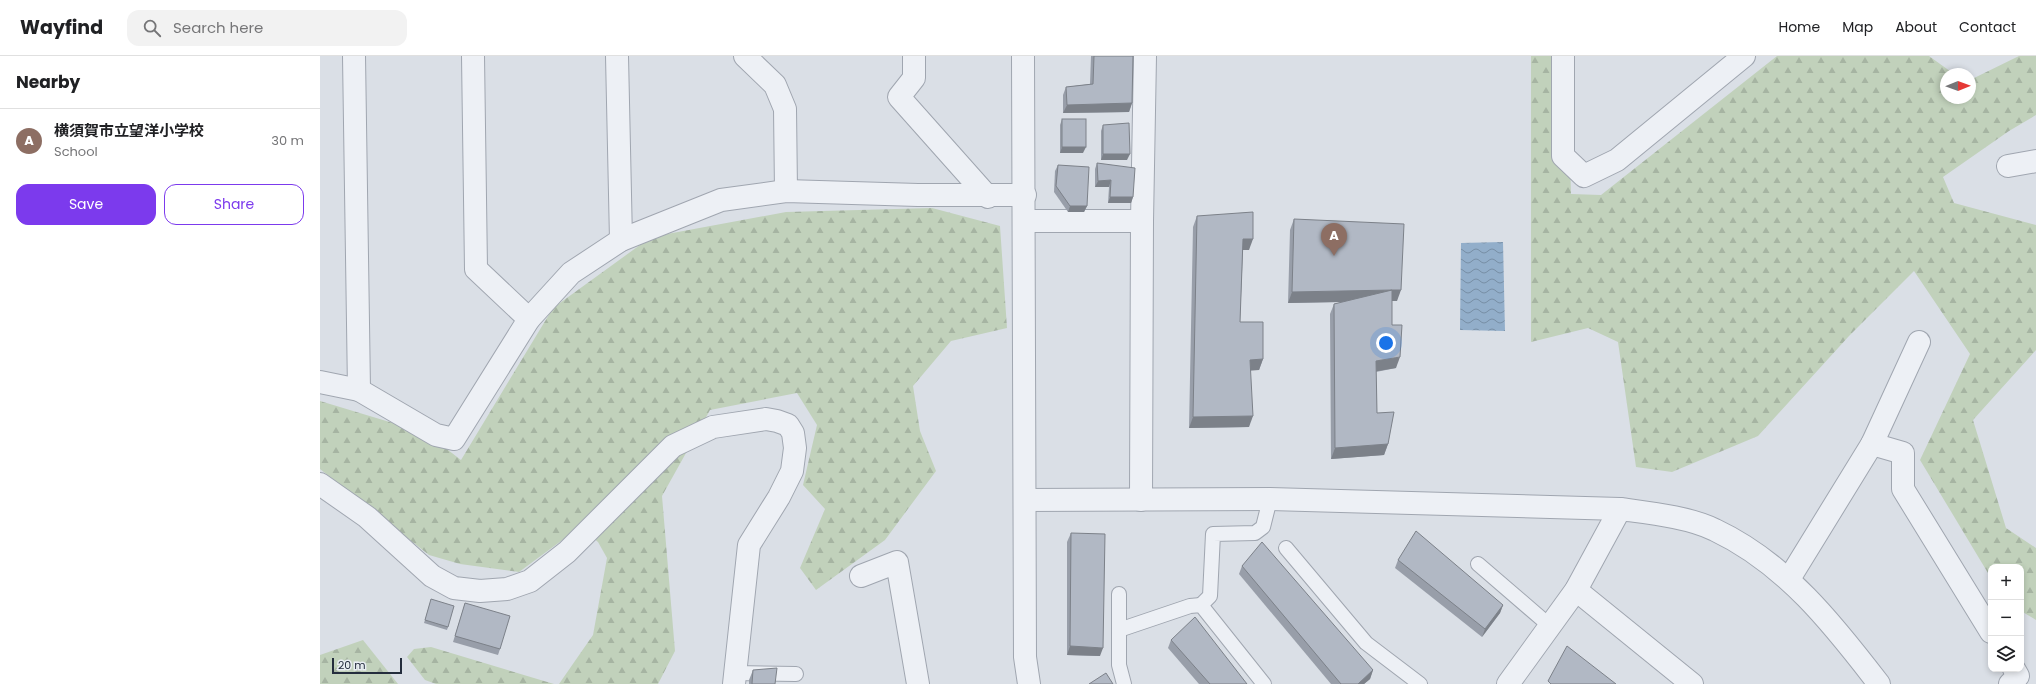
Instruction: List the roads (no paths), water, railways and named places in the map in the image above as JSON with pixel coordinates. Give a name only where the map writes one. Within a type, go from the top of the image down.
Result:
[{"type":"street","points":[[354,56],[359,390]]},
{"type":"street","points":[[473,56],[476,269],[529,319]]},
{"type":"street","points":[[616,56],[621,240]]},
{"type":"street","points":[[745,56],[775,85],[786,109],[786,191]]},
{"type":"street","points":[[914,56],[914,78],[899,97],[988,197]]},
{"type":"street","points":[[1023,56],[1025,195],[1025,657],[1029,684]]},
{"type":"street","points":[[1141,500],[1142,221],[1145,56]]},
{"type":"street","points":[[1563,56],[1563,156],[1584,176],[1618,160],[1744,56]]},
{"type":"street","points":[[2008,166],[2036,161]]},
{"type":"street","points":[[320,382],[359,390],[436,435],[454,439],[529,319],[571,273],[621,240],[721,200],[786,191],[988,197],[1025,195]]},
{"type":"street","points":[[1025,222],[1142,221]]},
{"type":"street","points":[[1789,579],[1872,444],[1919,342]]},
{"type":"street","points":[[320,484],[367,517],[432,576],[454,588],[480,591],[507,589],[530,581],[567,552],[673,446],[708,429],[728,424],[766,420],[777,421],[788,426],[793,433],[795,448],[792,471],[780,497],[749,545],[734,679]]},
{"type":"street","points":[[1872,444],[1903,453],[1903,489],[1988,627]]},
{"type":"street","points":[[1025,500],[1270,500],[1620,509],[1661,514],[1714,529],[1757,554],[1789,579],[1844,638],[1880,684]]},
{"type":"street","points":[[1508,684],[1576,590],[1620,509]]},
{"type":"street","points":[[861,576],[897,562],[918,684]]},
{"type":"street","points":[[1576,590],[1689,683]]},
{"type":"street","points":[[2010,684],[2018,676],[2016,672]]},
{"type":"lane","points":[[1119,630],[1190,606],[1201,605],[1210,596],[1213,534],[1255,533],[1263,527],[1270,500]]},
{"type":"lane","points":[[1286,548],[1366,643],[1420,684]]},
{"type":"lane","points":[[1478,564],[1550,626]]},
{"type":"lane","points":[[1119,594],[1119,665],[1124,684]]},
{"type":"lane","points":[[1201,605],[1264,684]]},
{"type":"lane","points":[[734,679],[796,674]]},
{"type":"water","points":[[1503,242],[1505,331],[1460,330],[1461,243]]},
{"type":"place","name":"横須賀市立望洋小学校","points":[[1334,256]]}]
